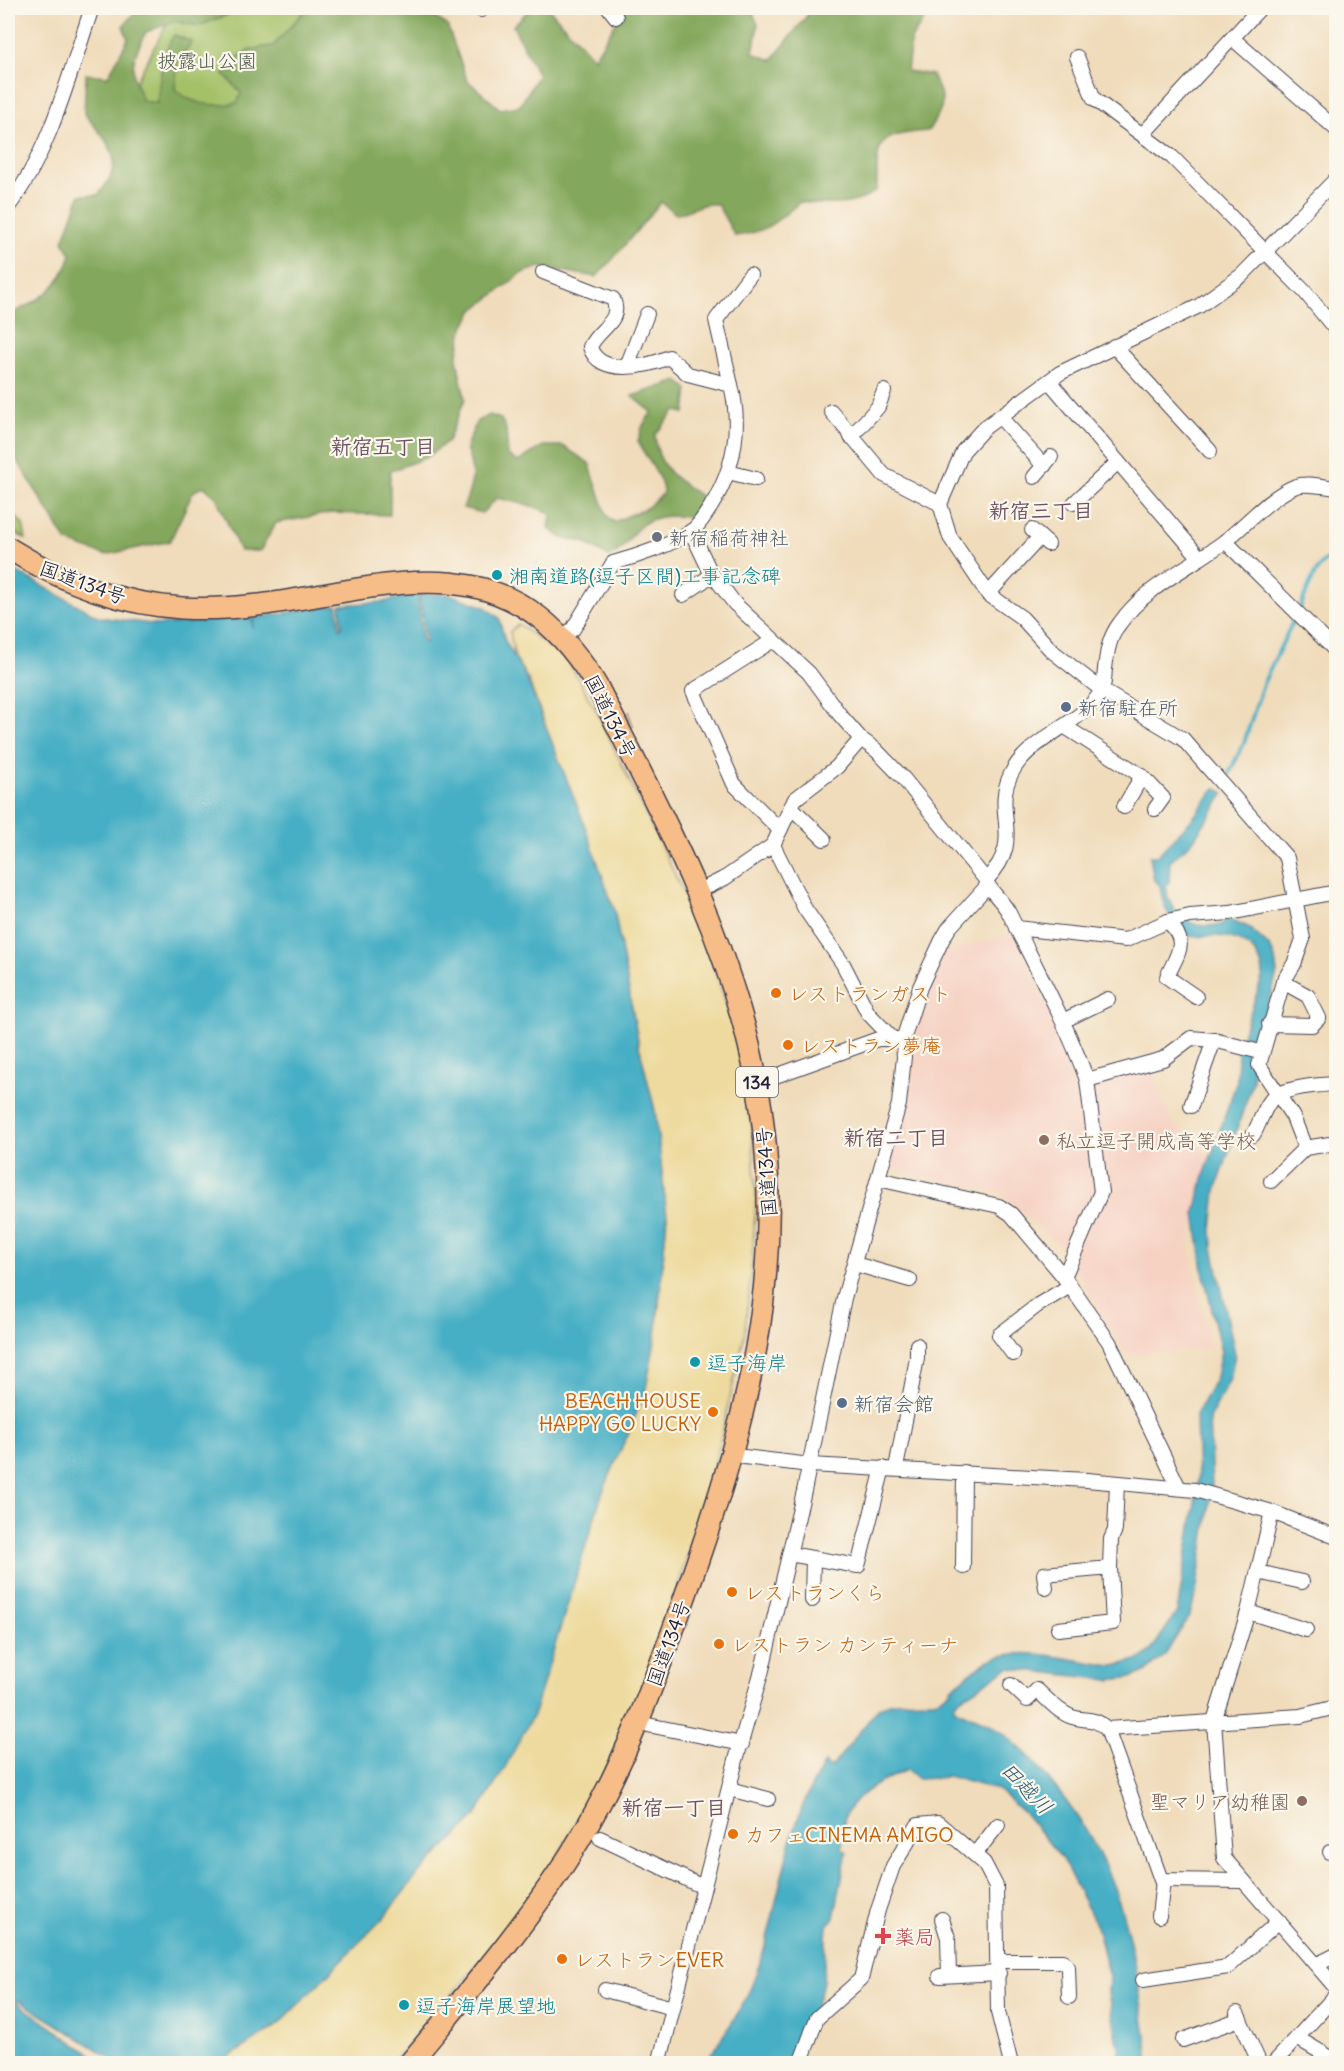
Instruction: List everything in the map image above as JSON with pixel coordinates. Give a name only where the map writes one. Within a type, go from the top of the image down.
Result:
[{"type":"highway","name":"国道134号","points":[[8,548],[63,578],[109,596],[183,608],[240,606],[405,582],[456,582],[474,586],[510,600],[544,621],[571,647],[598,688],[684,861],[720,949],[746,1030],[756,1075],[768,1164],[768,1264],[760,1333],[746,1408],[710,1527],[638,1723],[602,1799],[551,1885],[409,2064]]},
{"type":"street","points":[[8,207],[29,177],[40,153],[92,8]]},
{"type":"street","points":[[1143,134],[1260,8]]},
{"type":"street","points":[[1232,38],[1336,129]]},
{"type":"street","points":[[1077,57],[1094,99],[1172,157],[1266,252],[1336,330]]},
{"type":"street","points":[[1305,1148],[1293,1117],[1259,1065],[1258,1051],[1283,982],[1294,964],[1303,939],[1297,898],[1287,858],[1202,757],[1183,739],[1103,690],[1053,651],[1022,618],[988,594],[950,537],[940,504],[963,451],[975,436],[1060,373],[1200,306],[1242,275],[1336,179]]},
{"type":"street","points":[[543,272],[613,299],[617,308],[615,319],[594,337],[590,347],[592,356],[600,362],[643,366],[669,357],[688,374],[731,385]]},
{"type":"street","points":[[569,632],[613,563],[642,556],[691,531],[722,489],[736,434],[736,412],[716,320],[750,275]]},
{"type":"street","points":[[627,366],[647,314]]},
{"type":"street","points":[[1114,346],[1210,451]]},
{"type":"street","points":[[1049,381],[1200,558]]},
{"type":"street","points":[[851,437],[878,407],[884,391]]},
{"type":"street","points":[[831,411],[884,476],[940,504]]},
{"type":"street","points":[[1000,417],[1043,467]]},
{"type":"street","points":[[1074,503],[1118,462]]},
{"type":"street","points":[[728,472],[756,479]]},
{"type":"street","points":[[897,1039],[934,954],[950,928],[987,883],[1006,854],[1006,784],[1012,771],[1024,756],[1064,726],[1103,690],[1109,641],[1121,621],[1142,599],[1225,541],[1294,487],[1304,484],[1336,488]]},
{"type":"street","points":[[691,531],[712,575],[735,604],[772,641],[809,673],[861,739],[876,750],[903,778],[1003,901],[1063,1021],[1088,1080],[1101,1192],[1067,1281],[999,1335],[1013,1354]]},
{"type":"street","points":[[988,594],[1040,537]]},
{"type":"street","points":[[1225,541],[1336,651]]},
{"type":"street","points":[[683,595],[712,575]]},
{"type":"street","points":[[772,641],[693,691],[734,784],[780,830]]},
{"type":"street","points":[[1064,726],[1142,776],[1163,798],[1155,809]]},
{"type":"street","points":[[709,886],[725,878],[773,845],[795,799],[837,767],[861,739]]},
{"type":"street","points":[[1124,807],[1142,776]]},
{"type":"street","points":[[791,807],[824,839]]},
{"type":"street","points":[[659,2064],[789,1554],[810,1465],[822,1396],[844,1298],[899,1104],[904,1056],[897,1039],[868,1013],[843,964],[814,925],[773,845]]},
{"type":"street","points":[[1016,928],[1126,940],[1170,921],[1190,916],[1230,913],[1336,892]]},
{"type":"street","points":[[1170,921],[1179,934],[1181,943],[1167,977],[1196,997]]},
{"type":"street","points":[[1269,1024],[1312,1025],[1319,1018],[1308,996],[1283,982]]},
{"type":"street","points":[[1063,1021],[1108,999]]},
{"type":"street","points":[[1088,1080],[1163,1059],[1191,1038],[1214,1040],[1258,1051]]},
{"type":"street","points":[[770,1077],[878,1039],[897,1039]]},
{"type":"street","points":[[1191,1106],[1214,1040]]},
{"type":"street","points":[[1253,1135],[1271,1100],[1278,1095],[1308,1086],[1336,1084]]},
{"type":"street","points":[[1271,1181],[1305,1148],[1336,1143]]},
{"type":"street","points":[[878,1179],[999,1206],[1011,1214],[1067,1281],[1109,1342],[1179,1488]]},
{"type":"street","points":[[855,1264],[910,1281]]},
{"type":"street","points":[[789,1554],[858,1566],[890,1468],[917,1358],[917,1345]]},
{"type":"street","points":[[744,1457],[810,1465],[890,1468],[1195,1490],[1272,1512],[1336,1537]]},
{"type":"street","points":[[963,1567],[964,1473]]},
{"type":"street","points":[[1058,1629],[1113,1623],[1110,1568],[1111,1539],[1115,1530],[1117,1483]]},
{"type":"street","points":[[1272,1512],[1248,1612],[1214,1721],[1224,1858],[1318,1964],[1336,1989]]},
{"type":"street","points":[[812,1599],[813,1558]]},
{"type":"street","points":[[1046,1588],[1044,1574],[1110,1568]]},
{"type":"street","points":[[1258,1572],[1302,1582]]},
{"type":"street","points":[[1248,1612],[1307,1629]]},
{"type":"street","points":[[1011,1685],[1027,1700],[1037,1690],[1071,1717],[1097,1720],[1107,1729],[1161,1880],[1243,1881]]},
{"type":"street","points":[[1107,1729],[1300,1716],[1336,1707]]},
{"type":"street","points":[[638,1723],[742,1744]]},
{"type":"street","points":[[729,1789],[768,1799]]},
{"type":"street","points":[[800,2064],[817,2019],[861,1979],[878,1910],[893,1866],[918,1825],[938,1823],[944,1825],[975,1854],[993,1875],[996,1887],[999,1967],[998,2012],[1011,2064]]},
{"type":"street","points":[[975,1854],[998,1825]]},
{"type":"street","points":[[600,1838],[703,1887]]},
{"type":"street","points":[[1159,1916],[1163,1880]]},
{"type":"street","points":[[942,1918],[948,1938],[944,1975],[1063,1961],[1068,1967],[1069,1997]]},
{"type":"street","points":[[1143,1980],[1228,1967],[1279,1921]]},
{"type":"street","points":[[1318,1964],[1336,1955]]},
{"type":"street","points":[[605,1990],[673,2008]]},
{"type":"street","points":[[1273,2064],[1336,1995]]},
{"type":"street","points":[[1184,2040],[1238,2015],[1260,2064]]},
{"type":"street","points":[[1297,2038],[1336,2061]]},
{"type":"shaded area","name":"私立逗子開成高等学校","points":[[1013,934],[1084,1085],[1150,1065],[1170,1118],[1213,1161],[1189,1243],[1210,1349],[1125,1354],[1063,1250],[1002,1194],[888,1168],[904,1117],[920,1011],[939,953]]},
{"type":"green space","points":[[139,8],[235,8],[230,14],[198,26],[174,21],[146,32],[133,66],[135,81],[143,101],[157,103],[164,59],[174,35],[192,42],[178,61],[175,89],[196,102],[212,105],[229,104],[237,103],[241,93],[224,74],[229,67],[245,52],[273,46],[307,8],[420,8],[447,25],[467,80],[500,109],[520,106],[538,75],[513,26],[531,8],[548,8],[594,58],[625,8],[751,8],[758,25],[753,53],[772,60],[813,8],[932,8],[911,39],[907,71],[932,75],[940,92],[942,104],[928,131],[899,135],[883,143],[878,159],[877,189],[861,199],[841,204],[800,202],[771,225],[755,232],[735,236],[717,204],[706,204],[676,214],[661,202],[596,277],[540,267],[522,273],[474,310],[463,328],[457,359],[465,399],[448,441],[427,457],[390,471],[390,515],[331,513],[276,523],[260,551],[240,551],[216,497],[203,486],[193,492],[170,541],[105,555],[67,542],[8,445],[8,315],[39,299],[62,276],[71,254],[63,241],[80,195],[98,195],[112,171],[114,161],[112,152],[84,113],[86,74],[108,76],[128,39],[123,26]]},
{"type":"green space","name":"披露山公園","points":[[175,8],[333,8],[205,139],[127,99]]},
{"type":"green space","points":[[678,381],[688,389],[685,413],[675,411],[655,435],[660,458],[665,467],[679,481],[707,500],[697,518],[668,516],[648,521],[637,529],[621,549],[609,557],[584,542],[562,538],[549,529],[551,514],[540,509],[497,498],[482,513],[463,508],[472,478],[466,447],[477,421],[490,415],[501,419],[506,429],[508,455],[518,462],[543,446],[563,446],[589,463],[607,516],[614,522],[648,507],[663,493],[657,474],[638,441],[643,425],[652,412],[632,396]]},
{"type":"green space","points":[[8,509],[23,524],[26,539],[8,529]]},
{"type":"sand","name":"逗子海岸","points":[[518,624],[568,661],[596,711],[684,894],[713,964],[732,1022],[751,1114],[756,1196],[744,1337],[706,1500],[652,1661],[610,1762],[551,1867],[500,1939],[391,2063],[219,2064],[278,2025],[384,1917],[416,1876],[475,1817],[534,1713],[601,1496],[645,1393],[656,1335],[667,1217],[655,1111],[639,1046],[614,909],[529,681],[515,658],[510,632]]},
{"type":"water","points":[[8,567],[99,617],[159,625],[252,618],[253,629],[254,618],[337,605],[340,628],[342,627],[340,605],[383,602],[417,594],[423,642],[426,642],[419,595],[449,594],[485,607],[499,618],[505,641],[526,677],[582,818],[614,909],[639,1046],[655,1111],[667,1217],[656,1335],[645,1393],[601,1496],[534,1713],[475,1817],[416,1876],[384,1917],[278,2025],[219,2063],[119,2063],[18,2000],[17,2003],[103,2063],[8,2063]]},
{"type":"water","name":"田越川","points":[[1215,788],[1225,793],[1192,842],[1170,861],[1169,882],[1166,884],[1168,898],[1176,912],[1196,925],[1222,925],[1226,919],[1248,927],[1268,945],[1274,954],[1277,973],[1254,1057],[1253,1081],[1216,1190],[1212,1230],[1213,1248],[1235,1354],[1230,1379],[1209,1419],[1212,1488],[1196,1593],[1190,1615],[1165,1655],[1147,1671],[1133,1677],[1109,1680],[1008,1668],[955,1702],[954,1708],[995,1727],[1028,1756],[1056,1788],[1080,1821],[1099,1854],[1124,1918],[1132,1952],[1150,2063],[1122,2063],[1108,1993],[1109,1977],[1095,1922],[1062,1859],[1026,1815],[998,1790],[951,1777],[918,1779],[907,1770],[865,1792],[846,1814],[842,1848],[847,1852],[834,1918],[827,1925],[823,1981],[819,1998],[792,2063],[704,2064],[736,2015],[752,1985],[762,1957],[790,1843],[810,1789],[825,1763],[831,1768],[879,1707],[899,1701],[937,1699],[951,1691],[950,1689],[983,1664],[1001,1656],[1033,1654],[1115,1666],[1141,1659],[1151,1651],[1177,1612],[1198,1485],[1196,1415],[1216,1377],[1221,1352],[1203,1270],[1195,1213],[1203,1179],[1237,1081],[1238,1049],[1263,975],[1258,958],[1247,945],[1232,938],[1190,936],[1178,926],[1165,908],[1160,885],[1154,880],[1150,856],[1157,856],[1193,818]]},
{"type":"waterway","points":[[1299,610],[1317,570],[1336,554]]},
{"type":"waterway","points":[[1227,778],[1244,743],[1263,684],[1294,619]]},
{"type":"tunnel","points":[[607,733],[632,722]]},
{"type":"place","name":"新宿稲荷神社","points":[[657,537]]},
{"type":"place","name":"湘南道路(逗子区間)工事記念碑","points":[[497,575]]},
{"type":"place","name":"新宿駐在所","points":[[1066,707]]},
{"type":"place","name":"レストランガスト","points":[[776,993]]},
{"type":"place","name":"レストラン夢庵","points":[[788,1045]]},
{"type":"place","name":"私立逗子開成高等学校","points":[[1044,1140]]},
{"type":"place","name":"逗子海岸","points":[[695,1362]]},
{"type":"place","name":"新宿会館","points":[[842,1403]]},
{"type":"place","name":"BEACH HOUSE HAPPY GO LUCKY","points":[[713,1412]]},
{"type":"place","name":"レストランくら","points":[[732,1592]]},
{"type":"place","name":"レストラン カンティーナ","points":[[719,1644]]},
{"type":"place","name":"聖マリア幼稚園","points":[[1302,1801]]},
{"type":"place","name":"カフェCINEMA AMIGO","points":[[733,1834]]},
{"type":"place","name":"薬局","points":[[883,1936]]},
{"type":"place","name":"レストランEVER","points":[[562,1959]]},
{"type":"place","name":"逗子海岸展望地","points":[[404,2005]]},
{"type":"district","name":"新宿五丁目","points":[[383,446]]},
{"type":"district","name":"新宿三丁目","points":[[1041,510]]},
{"type":"district","name":"新宿二丁目","points":[[896,1137]]},
{"type":"district","name":"新宿一丁目","points":[[674,1807]]}]
